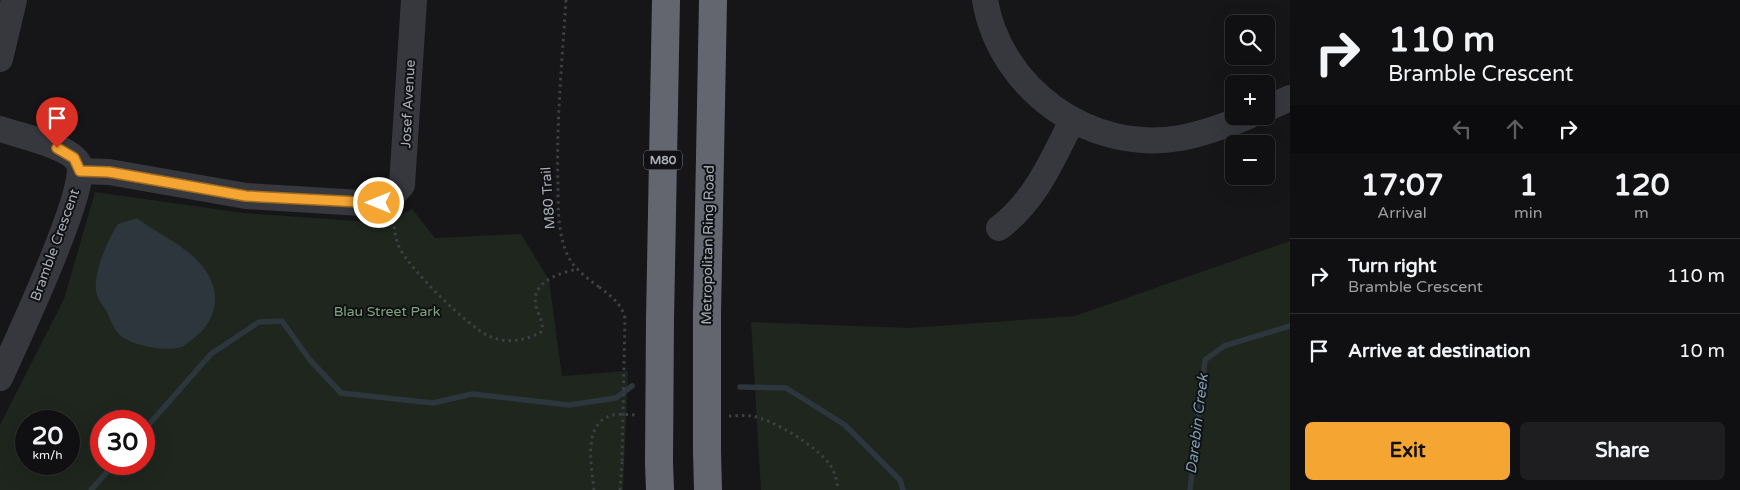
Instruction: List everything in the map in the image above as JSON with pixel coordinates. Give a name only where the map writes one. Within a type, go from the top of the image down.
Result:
[{"type":"highway","name":"M80","points":[[660,490],[660,320],[666,0]]},
{"type":"highway","name":"Metropolitan Ring Road","points":[[708,490],[706,314],[713,0]]},
{"type":"street","points":[[0,59],[14,0]]},
{"type":"street","name":"Josef Avenue","points":[[387,201],[402,185],[414,0]]},
{"type":"street","points":[[985,0],[994,36],[1022,80],[1040,98],[1072,121],[1119,137],[1153,140],[1179,138],[1204,133],[1225,125]]},
{"type":"street","points":[[1275,105],[1290,98]]},
{"type":"street","points":[[999,228],[1025,205],[1039,185],[1072,121]]},
{"type":"street","name":"Bramble Crescent","points":[[0,129],[66,152],[78,164],[80,171],[74,198],[49,268],[1,372]]},
{"type":"street","points":[[80,171],[109,172],[246,196],[360,203],[387,201]]},
{"type":"path","name":"M80 Trail","points":[[566,0],[557,150],[558,209],[562,240],[569,257],[578,269],[616,301],[622,308],[625,318],[620,490]]},
{"type":"path","points":[[387,201],[395,230],[395,239],[409,263],[437,294],[489,336],[500,340],[522,340],[541,332],[542,321],[534,298],[537,290],[563,272],[578,269]]},
{"type":"path","points":[[594,490],[591,447],[594,433],[600,422],[608,416],[616,415]]},
{"type":"path","points":[[737,416],[753,416],[775,424],[811,447],[831,466],[838,490]]},
{"type":"green space","name":"Blau Street Park","points":[[95,192],[244,213],[385,223],[412,209],[435,238],[521,234],[549,280],[562,376],[628,371],[623,490],[0,490],[0,425],[64,299]]},
{"type":"green space","points":[[1290,241],[1290,490],[761,490],[751,322],[910,328],[1075,316]]},
{"type":"shaded area","points":[[137,218],[183,248],[199,262],[211,280],[215,298],[212,316],[201,331],[182,347],[167,349],[150,347],[125,339],[112,324],[97,295],[96,278],[98,269],[110,239],[118,224]]},
{"type":"waterway","name":"Darebin Creek","points":[[155,418],[211,354],[259,322],[282,321],[310,360],[341,393],[433,403],[472,394],[569,405],[616,398],[632,386]]},
{"type":"waterway","name":"Darebin Creek","points":[[1190,490],[1205,360],[1224,346],[1290,326]]},
{"type":"waterway","name":"Darebin Creek","points":[[740,387],[786,388],[845,425],[900,480],[903,490]]},
{"type":"waterway","name":"Darebin Creek","points":[[91,490],[104,475]]},
{"type":"route","points":[[57,148],[74,158],[80,171],[95,170],[109,172],[246,196],[379,203]]}]
